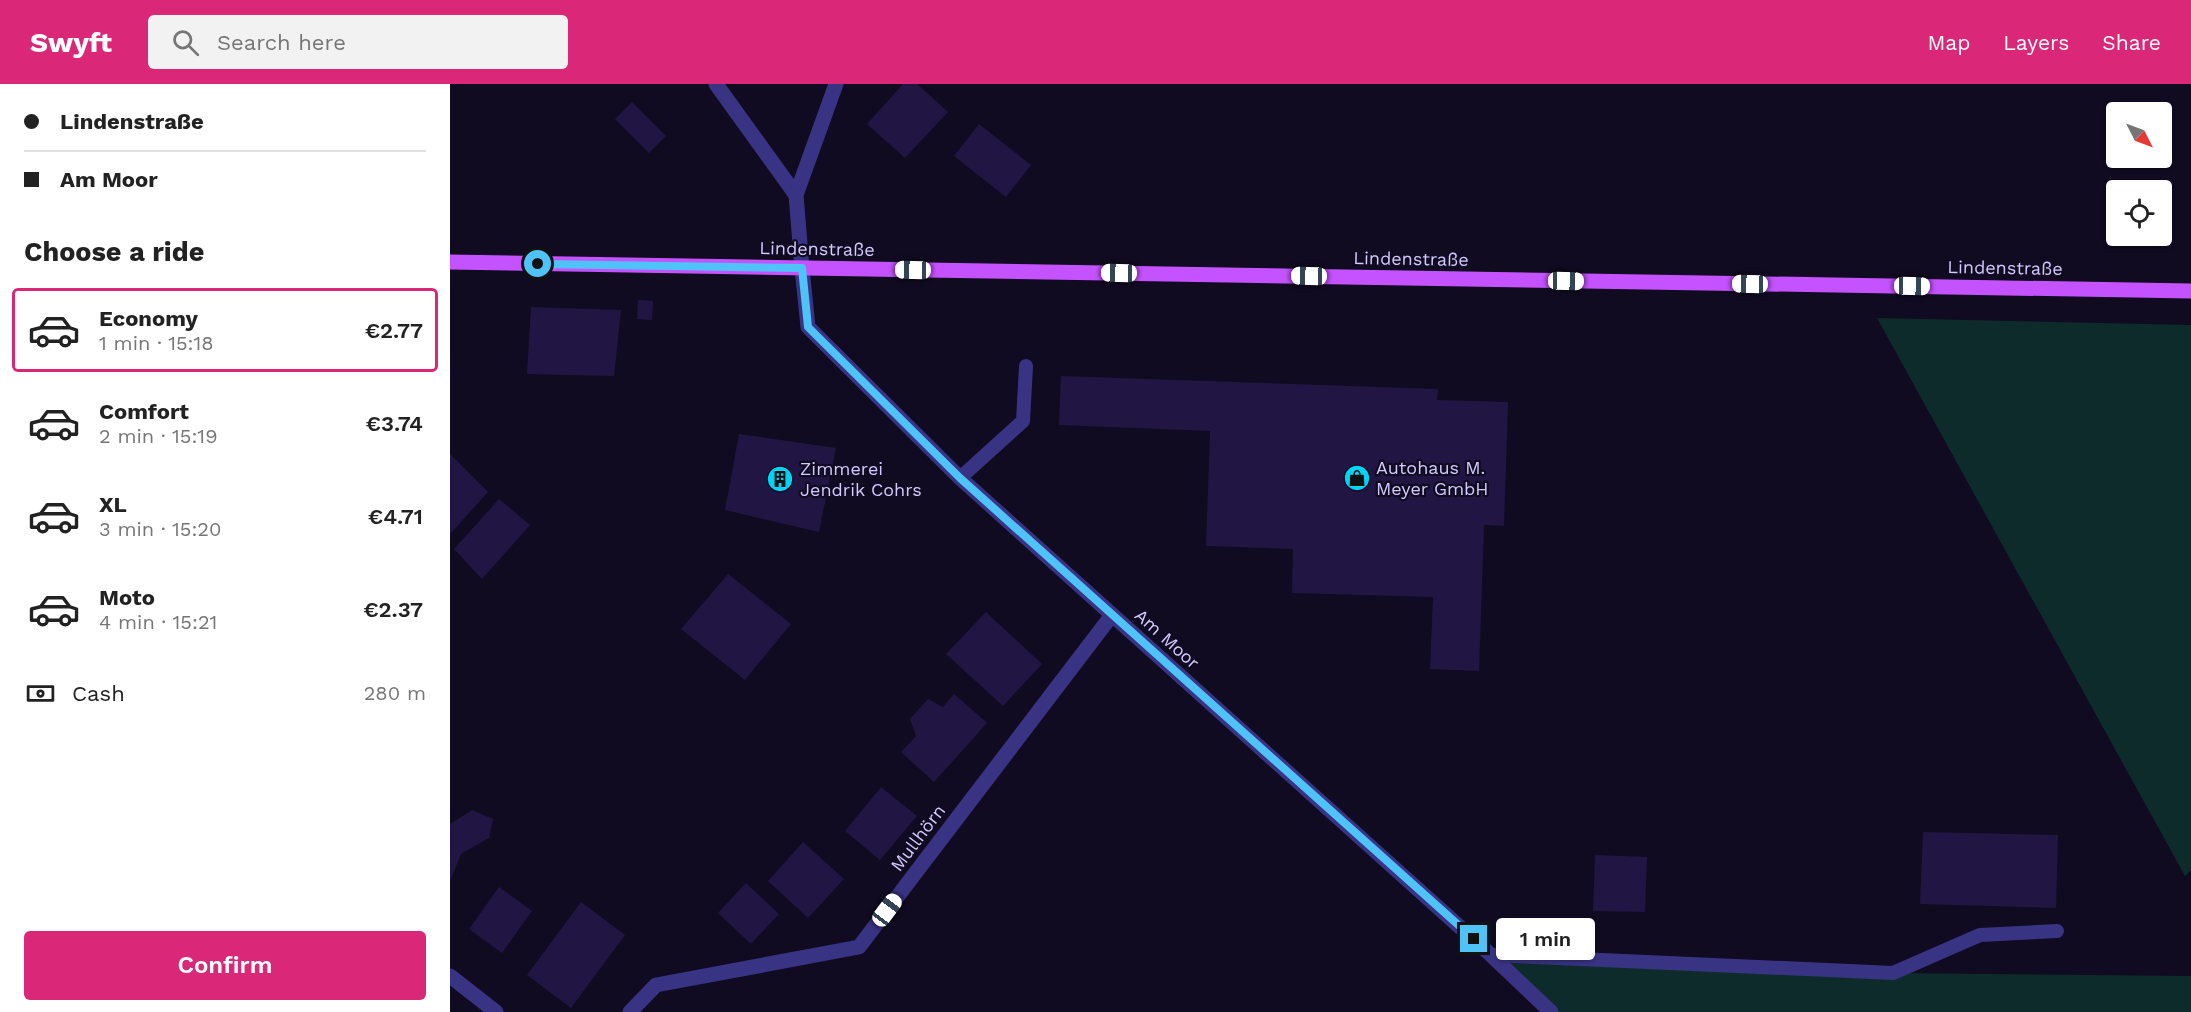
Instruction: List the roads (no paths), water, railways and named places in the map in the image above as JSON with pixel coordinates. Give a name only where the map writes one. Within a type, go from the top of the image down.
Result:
[{"type":"main road","name":"Lindenstraße","points":[[450,262],[2191,291]]},
{"type":"street","points":[[716,84],[796,195]]},
{"type":"street","points":[[796,195],[836,84]]},
{"type":"street","name":"Am Moor","points":[[796,195],[808,327],[960,478],[1491,955],[1551,1012]]},
{"type":"street","name":"Mullhörn","points":[[630,1012],[656,985],[859,947],[1112,615]]},
{"type":"street","points":[[450,976],[496,1012]]},
{"type":"lane","points":[[960,478],[1023,421],[1026,366]]},
{"type":"lane","points":[[1491,955],[1893,973],[1980,935],[2058,931]]},
{"type":"place","name":"Autohaus M. Meyer GmbH","points":[[1357,478]]},
{"type":"place","name":"Zimmerei Jendrik Cohrs","points":[[780,479]]}]
